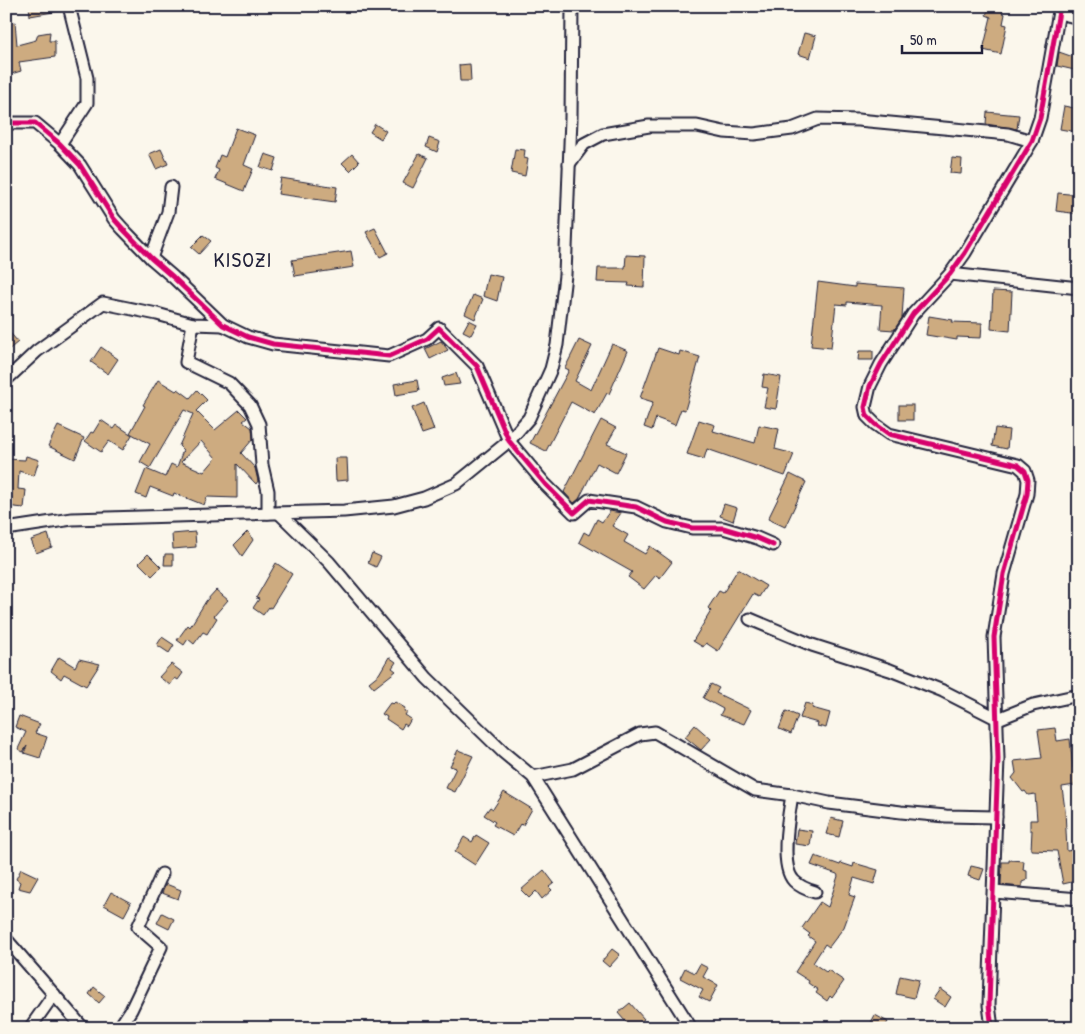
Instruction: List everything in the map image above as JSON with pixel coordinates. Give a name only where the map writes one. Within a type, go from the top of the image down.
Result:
[{"type":"street","points":[[60,144],[87,104],[87,78],[69,6]]},
{"type":"street","points":[[6,529],[72,519],[273,513],[394,506],[424,498],[456,484],[509,441],[529,418],[551,369],[557,345],[564,275],[569,164],[572,6]]},
{"type":"street","points":[[992,1028],[989,1005],[998,759],[994,637],[1004,574],[1027,494],[1028,480],[1026,470],[1018,465],[889,434],[867,416],[865,407],[870,386],[881,364],[913,314],[950,274],[965,254],[1032,140],[1040,118],[1059,9],[1079,18]]},
{"type":"street","points":[[569,164],[584,144],[604,134],[649,126],[697,126],[724,132],[754,134],[792,129],[818,119],[858,120],[1008,134],[1032,140]]},
{"type":"street","points":[[6,125],[11,123],[35,123],[60,144],[80,165],[114,219],[151,258],[174,277],[223,325],[273,344],[389,356],[427,339],[439,328],[477,366],[509,441],[545,484],[574,513],[589,500],[605,502],[636,507],[667,522],[692,528],[723,528],[773,545]]},
{"type":"street","points":[[151,258],[168,212],[171,187]]},
{"type":"street","points":[[950,274],[1079,288]]},
{"type":"street","points":[[6,380],[37,351],[103,303],[193,324],[223,325]]},
{"type":"street","points":[[193,324],[186,362],[230,383],[250,406],[259,424],[262,465],[273,513],[329,562],[427,678],[533,778],[691,1028]]},
{"type":"street","points":[[750,619],[812,645],[890,670],[934,687],[998,719],[1033,704],[1079,695]]},
{"type":"street","points":[[533,778],[573,769],[640,734],[655,732],[755,790],[829,803],[901,812],[946,816],[996,817]]},
{"type":"street","points":[[792,795],[787,827],[786,860],[793,880],[815,892]]},
{"type":"street","points":[[119,1028],[132,1010],[161,947],[138,927],[162,874]]},
{"type":"street","points":[[994,892],[1079,899]]},
{"type":"street","points":[[6,940],[83,1028]]},
{"type":"street","points":[[30,1028],[54,994]]},
{"type":"building","points":[[29,6],[59,6],[59,11],[30,16]]},
{"type":"building","points":[[990,6],[1004,6],[1002,13],[1005,14],[1003,24],[1007,25],[1001,54],[983,50],[991,17],[986,15]]},
{"type":"building","points":[[15,22],[17,45],[36,40],[38,34],[50,32],[49,41],[55,41],[55,57],[19,62],[21,71],[8,75],[8,69],[6,69],[6,25]]},
{"type":"building","points":[[804,33],[816,36],[810,58],[798,54]]},
{"type":"building","points":[[1059,52],[1079,59],[1079,71],[1057,66]]},
{"type":"building","points":[[470,64],[471,81],[460,81],[459,65]]},
{"type":"building","points":[[1064,106],[1079,109],[1077,132],[1060,129]]},
{"type":"building","points":[[987,112],[1019,115],[1017,129],[986,124]]},
{"type":"building","points":[[375,124],[386,131],[381,139],[370,132]]},
{"type":"building","points":[[236,128],[255,135],[244,165],[253,169],[244,191],[215,179],[219,170],[215,168],[220,155],[225,157]]},
{"type":"building","points":[[429,138],[440,142],[437,152],[426,147]]},
{"type":"building","points":[[161,149],[168,164],[156,169],[149,154]]},
{"type":"building","points":[[515,149],[525,150],[524,158],[528,159],[525,176],[511,173]]},
{"type":"building","points":[[265,154],[277,158],[273,171],[260,167]]},
{"type":"building","points":[[352,154],[359,162],[350,171],[342,163]]},
{"type":"building","points":[[419,154],[428,158],[413,188],[403,183]]},
{"type":"building","points":[[952,158],[962,159],[961,174],[950,173]]},
{"type":"building","points":[[281,178],[337,187],[335,202],[278,194]]},
{"type":"building","points":[[1058,193],[1079,195],[1079,214],[1056,211]]},
{"type":"building","points":[[375,228],[388,253],[380,257],[366,232]]},
{"type":"building","points":[[203,235],[211,241],[199,254],[191,247]]},
{"type":"building","points":[[351,251],[354,267],[295,276],[292,260]]},
{"type":"building","points":[[626,255],[645,256],[644,287],[628,286],[629,283],[597,282],[598,268],[625,268]]},
{"type":"building","points":[[488,274],[502,277],[497,301],[483,296]]},
{"type":"building","points":[[818,282],[855,287],[855,284],[904,288],[902,318],[894,330],[880,329],[882,305],[847,302],[847,305],[836,304],[831,348],[811,346]]},
{"type":"building","points":[[993,291],[1012,292],[1010,331],[991,329]]},
{"type":"building","points":[[473,295],[483,299],[475,319],[465,314]]},
{"type":"building","points":[[929,316],[953,320],[952,322],[982,323],[981,338],[957,337],[957,340],[926,335]]},
{"type":"building","points":[[469,320],[477,324],[471,335],[463,331]]},
{"type":"building","points":[[6,328],[18,342],[6,352]]},
{"type":"building","points":[[579,340],[592,346],[575,381],[591,390],[612,344],[628,351],[609,394],[607,393],[595,415],[571,402],[546,451],[530,443],[569,370],[565,368]]},
{"type":"building","points":[[441,341],[448,350],[430,359],[425,349]]},
{"type":"building","points":[[101,347],[118,359],[108,374],[91,362]]},
{"type":"building","points":[[658,348],[679,355],[680,351],[700,357],[685,410],[681,409],[675,425],[656,418],[652,430],[644,427],[653,402],[640,398]]},
{"type":"building","points":[[859,351],[873,351],[873,360],[858,360]]},
{"type":"building","points":[[456,373],[460,384],[444,386],[442,378]]},
{"type":"building","points":[[764,374],[781,377],[776,409],[764,407],[768,388],[762,387]]},
{"type":"building","points":[[158,380],[176,391],[178,389],[190,398],[197,390],[207,400],[196,411],[215,430],[239,410],[247,418],[243,421],[252,428],[253,439],[241,453],[255,468],[258,481],[256,484],[237,464],[237,498],[207,497],[204,505],[174,493],[173,496],[150,487],[146,498],[136,494],[146,469],[165,477],[171,464],[177,467],[183,450],[179,446],[193,414],[184,410],[150,468],[140,462],[150,444],[130,433],[145,406],[143,405]],"holes":[[[201,441],[216,458],[204,472],[181,462]]]},
{"type":"building","points":[[417,380],[419,391],[396,395],[394,384]]},
{"type":"building","points":[[424,403],[434,430],[422,434],[412,408]]},
{"type":"building","points":[[899,405],[913,405],[913,420],[899,420]]},
{"type":"building","points":[[101,420],[114,429],[117,425],[132,435],[123,450],[109,441],[101,452],[85,441],[91,432],[93,433]]},
{"type":"building","points":[[601,420],[616,428],[607,444],[626,453],[616,473],[597,463],[579,499],[574,503],[564,492]]},
{"type":"building","points":[[699,420],[715,425],[713,431],[755,443],[759,425],[779,429],[775,449],[794,454],[785,476],[707,449],[704,459],[687,454]]},
{"type":"building","points":[[58,426],[84,438],[75,459],[48,446]]},
{"type":"building","points":[[995,428],[1009,430],[1007,449],[992,446]]},
{"type":"building","points":[[26,456],[39,460],[34,476],[19,471],[18,489],[26,490],[24,508],[6,506],[6,459],[25,460]]},
{"type":"building","points":[[335,458],[347,458],[348,480],[336,481]]},
{"type":"building","points":[[790,474],[806,482],[785,527],[768,519]]},
{"type":"building","points":[[724,504],[737,508],[733,521],[720,516]]},
{"type":"building","points":[[610,511],[621,513],[612,526],[628,535],[624,542],[645,554],[650,546],[672,562],[660,578],[656,575],[644,589],[628,577],[632,572],[579,542],[584,532],[589,535],[597,519],[602,522]]},
{"type":"building","points":[[248,531],[253,540],[242,556],[234,545]]},
{"type":"building","points":[[195,532],[196,547],[173,549],[172,534]]},
{"type":"building","points":[[48,534],[52,547],[36,553],[31,540]]},
{"type":"building","points":[[372,553],[381,557],[376,567],[368,563]]},
{"type":"building","points":[[148,554],[161,567],[152,576],[139,563]]},
{"type":"building","points":[[165,554],[173,554],[173,565],[164,565]]},
{"type":"building","points":[[276,563],[292,574],[271,608],[269,607],[263,615],[253,608],[259,599],[256,598]]},
{"type":"building","points":[[738,569],[766,586],[759,597],[753,594],[718,651],[706,643],[703,647],[693,641],[711,611],[708,608],[719,591],[723,593]]},
{"type":"building","points":[[216,590],[228,600],[214,616],[217,618],[207,634],[203,632],[194,644],[188,639],[184,645],[177,640],[188,625],[190,627],[206,601]]},
{"type":"building","points":[[162,637],[174,645],[169,653],[157,645]]},
{"type":"building","points":[[59,657],[75,667],[79,659],[100,664],[86,686],[64,674],[61,679],[51,671]]},
{"type":"building","points":[[389,657],[396,662],[392,668],[396,671],[374,688],[369,682],[379,674]]},
{"type":"building","points":[[171,664],[183,673],[178,680],[175,678],[170,685],[159,677]]},
{"type":"building","points":[[711,684],[719,688],[716,693],[751,710],[744,724],[720,715],[723,709],[703,698]]},
{"type":"building","points":[[395,702],[405,708],[404,711],[407,712],[405,715],[411,719],[407,726],[404,724],[401,729],[382,714],[390,703],[393,704]]},
{"type":"building","points":[[805,703],[813,705],[812,708],[830,713],[826,728],[817,726],[818,723],[800,718]]},
{"type":"building","points":[[786,711],[798,716],[791,734],[779,729]]},
{"type":"building","points":[[19,716],[40,724],[35,733],[47,737],[40,758],[24,753],[27,746],[23,752],[18,749],[26,732],[15,727]]},
{"type":"building","points":[[695,725],[711,739],[701,750],[685,737]]},
{"type":"building","points":[[1055,728],[1057,741],[1070,739],[1073,768],[1079,767],[1079,782],[1075,783],[1075,785],[1062,787],[1067,851],[1078,849],[1079,855],[1079,863],[1075,863],[1073,868],[1076,881],[1063,884],[1057,851],[1031,850],[1032,830],[1030,830],[1030,820],[1037,820],[1035,794],[1028,795],[1025,791],[1023,792],[1012,778],[1016,773],[1014,761],[1042,758],[1038,730]]},
{"type":"building","points":[[458,750],[473,756],[455,792],[446,788],[456,768],[450,766]]},
{"type":"building","points":[[504,792],[532,809],[523,825],[520,824],[513,836],[493,825],[495,822],[484,815],[490,807],[493,809]]},
{"type":"building","points":[[831,818],[843,821],[839,837],[826,834]]},
{"type":"building","points":[[797,829],[812,831],[810,846],[795,844]]},
{"type":"building","points":[[476,835],[489,843],[475,865],[455,852],[464,837],[472,842]]},
{"type":"building","points":[[815,856],[840,865],[841,863],[853,867],[854,863],[878,870],[874,884],[854,878],[849,895],[855,897],[844,927],[829,947],[825,944],[813,963],[844,981],[832,998],[830,996],[827,1001],[816,993],[818,990],[808,983],[809,981],[795,972],[815,941],[802,928],[820,902],[828,907],[838,876],[811,865]]},
{"type":"building","points":[[1009,860],[1024,861],[1023,870],[1027,871],[1027,880],[1022,882],[1022,887],[1001,885],[1002,862],[1009,862]]},
{"type":"building","points":[[971,866],[984,869],[980,880],[968,876]]},
{"type":"building","points":[[21,869],[38,877],[30,891],[18,888],[20,882],[16,879]]},
{"type":"building","points":[[544,870],[554,883],[549,887],[552,890],[542,899],[536,891],[529,898],[521,890]]},
{"type":"building","points":[[166,884],[181,890],[178,899],[162,893]]},
{"type":"building","points":[[111,892],[131,903],[124,916],[104,905]]},
{"type":"building","points":[[162,913],[174,919],[169,929],[157,923]]},
{"type":"building","points":[[612,949],[620,955],[609,967],[602,961]]},
{"type":"building","points":[[700,964],[708,968],[703,977],[718,985],[709,1002],[699,997],[703,990],[680,978],[685,968],[695,973]]},
{"type":"building","points":[[900,976],[919,980],[914,998],[896,994]]},
{"type":"building","points":[[94,987],[105,996],[99,1003],[89,994]]},
{"type":"building","points":[[940,989],[951,997],[945,1007],[933,999]]},
{"type":"building","points":[[630,1003],[644,1019],[634,1028],[631,1028],[618,1013]]},
{"type":"building","points":[[875,1015],[888,1022],[884,1028],[868,1028]]},
{"type":"cycle path","points":[[992,1028],[989,1005],[998,759],[994,637],[1004,574],[1027,494],[1028,480],[1025,471],[1018,465],[889,434],[867,416],[865,407],[870,386],[881,364],[913,314],[950,274],[965,253],[1032,141],[1040,118],[1060,6]]},
{"type":"cycle path","points":[[6,125],[11,123],[35,123],[60,144],[80,165],[114,219],[123,229],[151,258],[223,325],[248,337],[273,344],[389,356],[427,339],[439,328],[477,366],[509,441],[545,484],[574,513],[589,500],[636,507],[667,522],[692,528],[723,528],[773,545]]},
{"type":"district","name":"KISOZI","points":[[243,259]]}]
